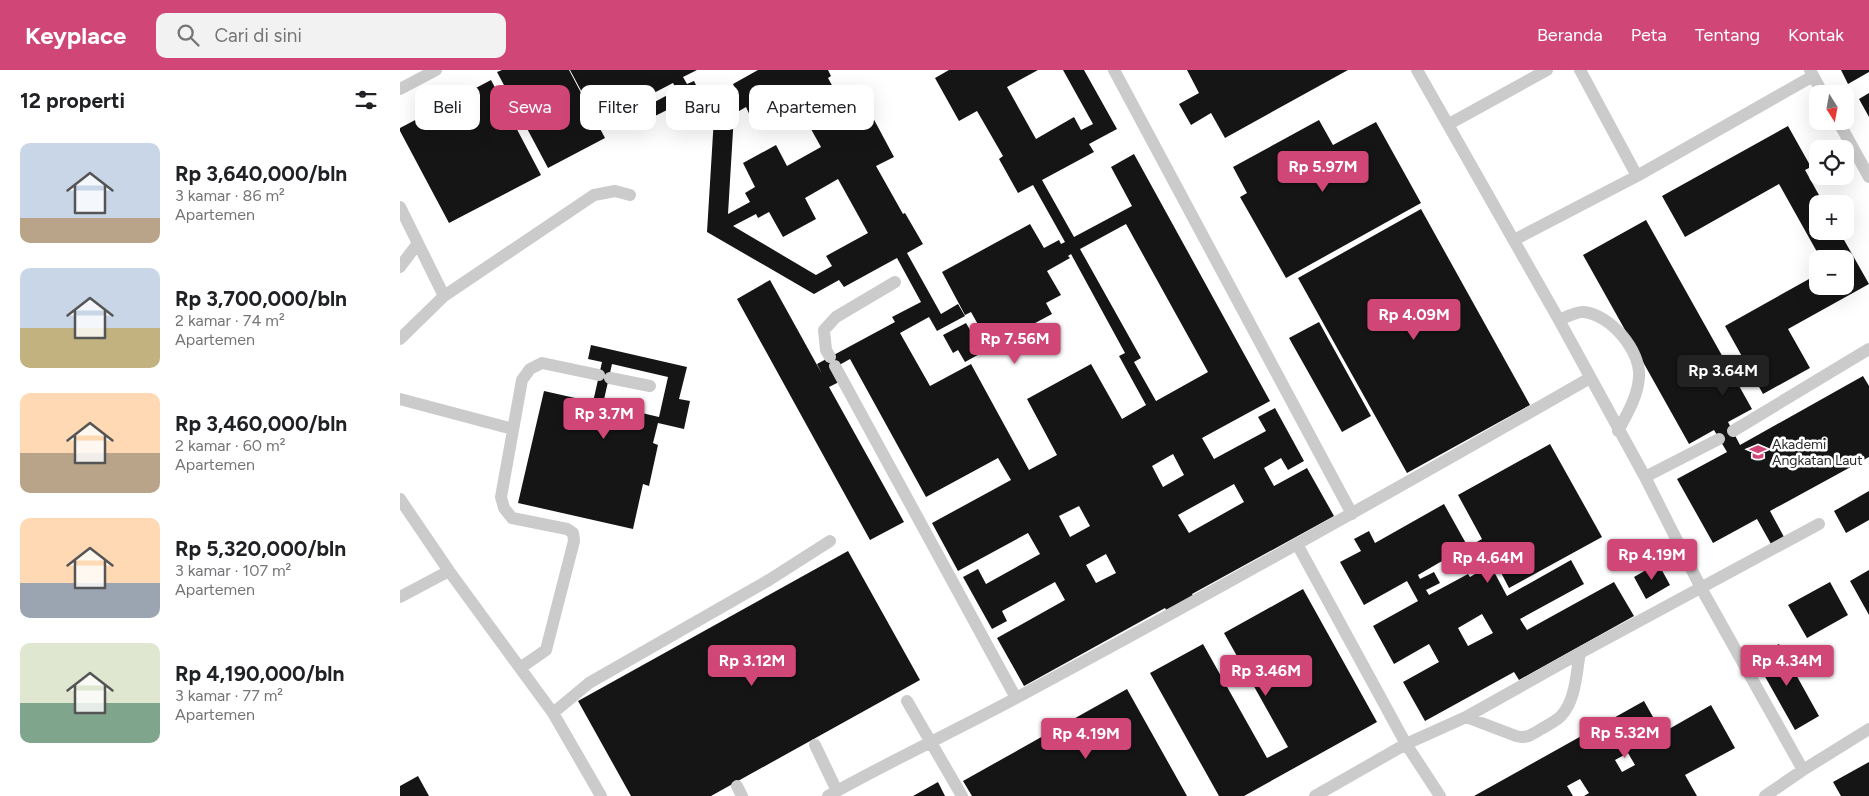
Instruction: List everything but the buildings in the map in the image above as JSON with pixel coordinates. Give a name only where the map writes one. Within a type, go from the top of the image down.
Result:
[{"type":"lane","points":[[400,90],[436,70]]},
{"type":"lane","points":[[1114,70],[1352,514]]},
{"type":"lane","points":[[1418,70],[1559,320],[1618,431],[1645,477],[1701,588],[1803,770]]},
{"type":"lane","points":[[1449,124],[1547,70]]},
{"type":"lane","points":[[1580,70],[1637,176]]},
{"type":"lane","points":[[1514,240],[1637,176],[1812,73],[1818,85]]},
{"type":"lane","points":[[1843,130],[1869,176]]},
{"type":"lane","points":[[400,339],[444,296],[594,195],[615,191],[630,196]]},
{"type":"lane","points":[[400,206],[444,296]]},
{"type":"lane","points":[[400,267],[418,243]]},
{"type":"lane","points":[[895,282],[836,317],[824,330],[826,350],[1016,698]]},
{"type":"lane","points":[[1559,320],[1582,311],[1598,316],[1611,324],[1634,352],[1639,366],[1639,380],[1632,404],[1618,431]]},
{"type":"lane","points":[[1732,431],[1869,349]]},
{"type":"lane","points":[[520,668],[546,650],[574,541],[573,533],[567,529],[512,518],[504,508],[502,497],[522,380],[530,369],[542,363],[650,386]]},
{"type":"lane","points":[[815,745],[833,793],[1016,698],[1352,514],[1590,378]]},
{"type":"lane","points":[[400,399],[513,429]]},
{"type":"lane","points":[[1645,477],[1719,439]]},
{"type":"lane","points":[[400,499],[449,571],[553,713],[601,796]]},
{"type":"lane","points":[[1315,796],[1406,744],[1466,717],[1819,524]]},
{"type":"lane","points":[[553,713],[589,683],[769,580],[830,541]]},
{"type":"lane","points":[[1297,544],[1406,744],[1440,796]]},
{"type":"lane","points":[[400,597],[449,571]]},
{"type":"lane","points":[[1466,717],[1516,736],[1523,738],[1529,736],[1560,717],[1568,707],[1580,653]]},
{"type":"lane","points":[[907,701],[962,796]]},
{"type":"lane","points":[[1765,796],[1803,770],[1869,730]]},
{"type":"place","name":"Akademi Angkatan Laut","points":[[1758,452]]}]
